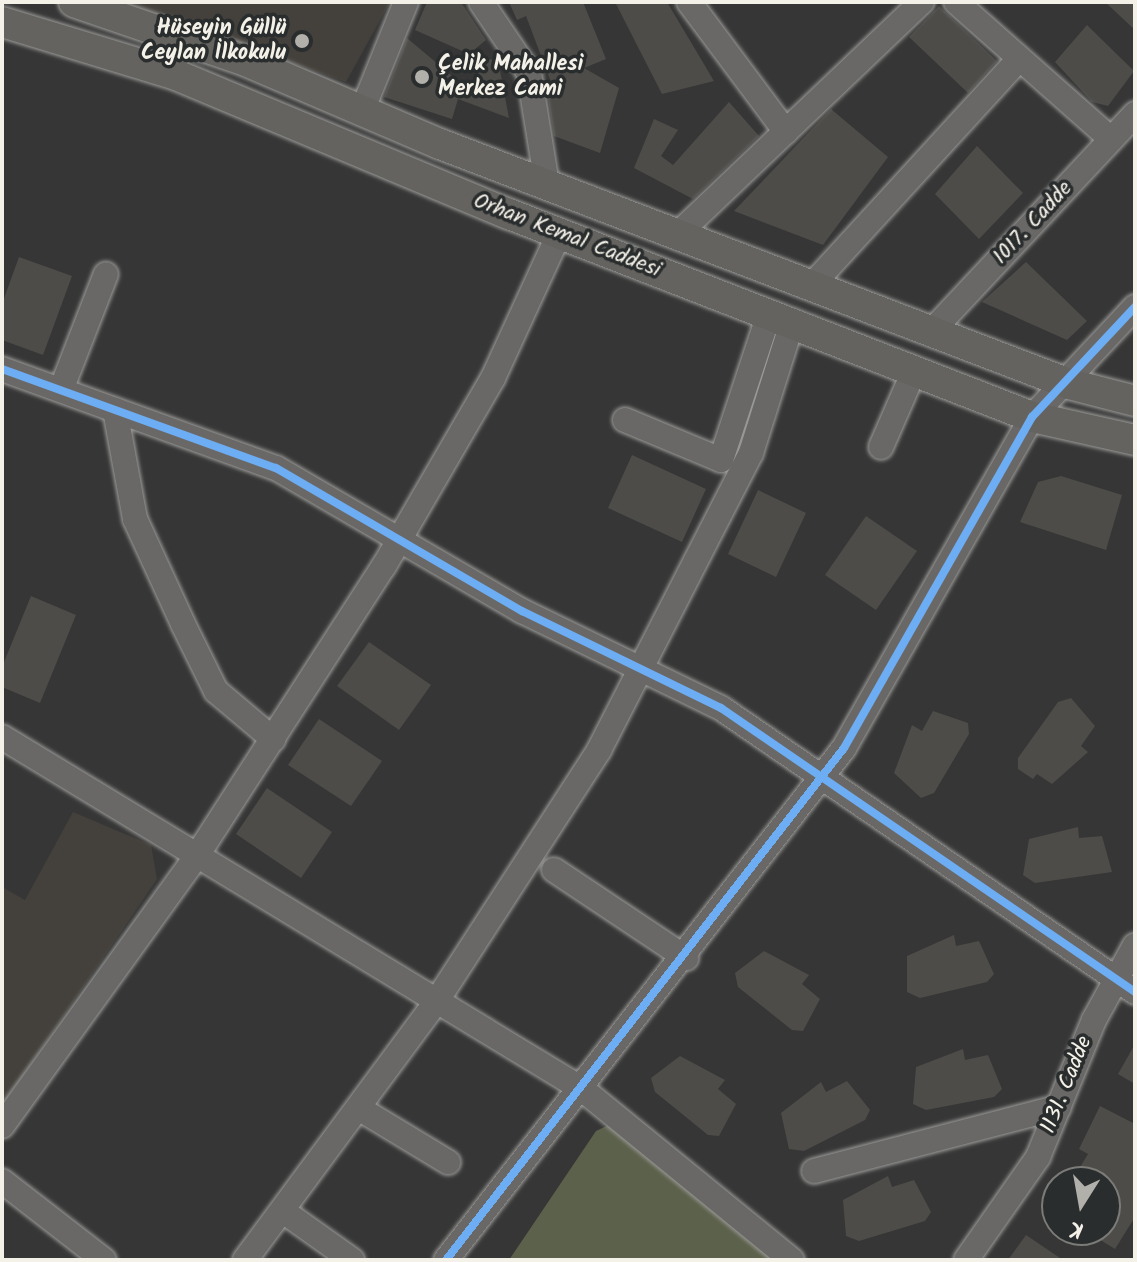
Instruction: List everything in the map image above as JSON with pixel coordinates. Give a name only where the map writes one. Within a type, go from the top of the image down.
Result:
[{"type":"main road","name":"Orhan Kemal Caddesi","points":[[74,2],[1069,384],[1135,401]]},
{"type":"main road","name":"Orhan Kemal Caddesi","points":[[2,22],[176,75],[559,234],[1032,417],[1135,440]]},
{"type":"street","points":[[362,111],[406,2]]},
{"type":"street","points":[[481,2],[529,73],[547,184]]},
{"type":"street","points":[[689,2],[786,132]]},
{"type":"street","points":[[678,234],[922,2]]},
{"type":"street","points":[[956,2],[1111,139]]},
{"type":"street","points":[[812,285],[1018,60]]},
{"type":"street","name":"1017. Cadde","points":[[931,332],[1135,114]]},
{"type":"street","points":[[2,1126],[200,851],[399,540],[493,378],[559,234]]},
{"type":"street","points":[[61,390],[106,274]]},
{"type":"street","points":[[446,1260],[686,958],[823,777],[939,592],[1032,417],[1069,384],[1135,307]]},
{"type":"street","points":[[625,420],[721,460],[780,319]]},
{"type":"street","points":[[245,1260],[360,1109],[440,996],[647,668],[751,453],[780,319]]},
{"type":"street","points":[[2,369],[276,468],[522,611],[647,668],[823,777],[1125,986]]},
{"type":"street","points":[[881,447],[914,371]]},
{"type":"street","points":[[115,410],[135,519],[183,624],[216,691],[273,739]]},
{"type":"street","points":[[2,737],[200,851],[440,996],[582,1089],[792,1260]]},
{"type":"street","points":[[554,870],[686,958]]},
{"type":"street","name":"1131. Cadde","points":[[966,1260],[1038,1157],[1059,1107],[1125,986],[1135,945]]},
{"type":"street","points":[[814,1171],[1059,1107]]},
{"type":"street","points":[[360,1109],[448,1162]]},
{"type":"street","points":[[2,1181],[104,1260]]},
{"type":"street","points":[[283,1211],[352,1260]]},
{"type":"shaded area","name":"Hüseyin Güllü Ceylan İlkokulu","points":[[121,2],[390,2],[346,82]]},
{"type":"shaded area","points":[[73,812],[151,845],[157,879],[2,1106],[2,887],[25,900]]},
{"type":"green space","points":[[613,1123],[784,1260],[509,1260],[596,1131]]},
{"type":"building","points":[[427,2],[461,2],[486,40],[469,54],[415,30]]},
{"type":"building","points":[[509,2],[583,2],[606,59],[584,68],[619,88],[600,153],[554,136],[547,91],[554,90],[526,16],[517,20]]},
{"type":"building","points":[[615,2],[667,2],[714,81],[662,94]]},
{"type":"building","points":[[1105,2],[1135,2],[1135,30]]},
{"type":"building","points":[[939,6],[997,61],[968,93],[909,37]]},
{"type":"building","points":[[1087,25],[1134,71],[1108,106],[1092,102],[1055,62]]},
{"type":"building","name":"Çelik Mahallesi Merkez Cami","points":[[407,38],[471,92],[483,59],[498,60],[509,118],[458,99],[452,119],[384,97]]},
{"type":"building","points":[[729,102],[759,136],[693,199],[634,168],[654,119],[678,130],[661,156],[673,165]]},
{"type":"building","points":[[831,109],[888,157],[823,245],[734,211]]},
{"type":"building","points":[[977,146],[1023,193],[979,239],[935,194]]},
{"type":"building","points":[[19,257],[72,276],[43,355],[2,340],[2,304]]},
{"type":"building","points":[[1026,262],[1087,321],[1067,340],[982,302]]},
{"type":"building","points":[[632,455],[706,489],[682,542],[608,508]]},
{"type":"building","points":[[1061,476],[1122,495],[1106,550],[1020,522],[1038,482]]},
{"type":"building","points":[[758,490],[806,513],[776,577],[728,554]]},
{"type":"building","points":[[866,516],[917,551],[876,610],[825,575]]},
{"type":"building","points":[[31,596],[76,615],[40,703],[2,687],[2,667]]},
{"type":"building","points":[[369,642],[431,685],[399,730],[337,686]]},
{"type":"building","points":[[1071,698],[1095,726],[1081,746],[1088,752],[1052,784],[1037,774],[1033,779],[1018,769],[1018,758],[1058,702]]},
{"type":"building","points":[[933,711],[968,723],[969,734],[934,793],[921,798],[894,773],[912,725],[922,731]]},
{"type":"building","points":[[319,719],[382,761],[351,806],[288,765]]},
{"type":"building","points":[[267,788],[332,832],[301,878],[236,834]]},
{"type":"building","points":[[1078,827],[1079,838],[1102,836],[1112,872],[1035,883],[1023,875],[1029,839]]},
{"type":"building","points":[[954,935],[956,946],[979,941],[994,974],[987,982],[920,998],[907,992],[907,956]]},
{"type":"building","points":[[764,951],[809,975],[802,984],[820,999],[803,1031],[792,1030],[738,987],[735,973]]},
{"type":"building","points":[[1135,1044],[1135,1084],[1118,1074]]},
{"type":"building","points":[[963,1049],[965,1060],[988,1055],[1002,1089],[994,1097],[926,1110],[913,1104],[916,1067]]},
{"type":"building","points":[[680,1056],[725,1080],[718,1089],[736,1104],[719,1136],[708,1135],[655,1092],[651,1078]]},
{"type":"building","points":[[847,1081],[870,1110],[865,1120],[804,1151],[789,1149],[781,1113],[821,1082],[826,1092]]},
{"type":"building","points":[[1100,1106],[1135,1124],[1135,1217],[1121,1239],[1121,1166],[1081,1166],[1088,1154],[1079,1149]]},
{"type":"building","points":[[888,1176],[892,1187],[914,1180],[931,1212],[925,1221],[859,1241],[846,1236],[843,1200]]},
{"type":"building","points":[[1026,1235],[1063,1260],[1008,1260]]},
{"type":"cycle path","points":[[446,1260],[844,748],[1032,417],[1135,307]]},
{"type":"cycle path","points":[[2,369],[276,468],[522,611],[721,708],[1135,992]]},
{"type":"place","name":"Hüseyin Güllü Ceylan İlkokulu","points":[[302,41]]},
{"type":"place","name":"Çelik Mahallesi Merkez Cami","points":[[422,77]]}]
